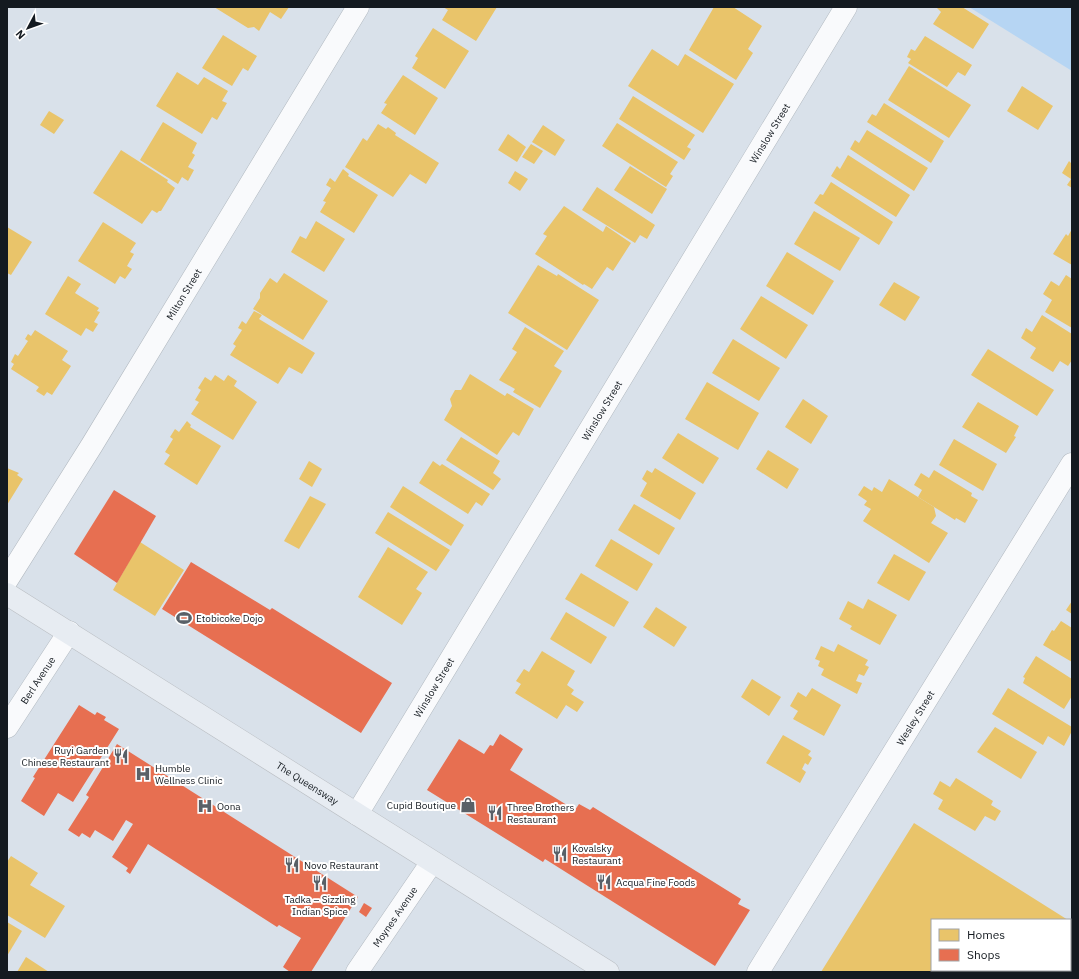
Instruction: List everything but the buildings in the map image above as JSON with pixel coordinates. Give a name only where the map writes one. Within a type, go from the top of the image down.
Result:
[{"type":"main road","name":"The Queensway","points":[[7,594],[608,972]]},
{"type":"street","name":"Milton Street","points":[[7,580],[92,445],[358,7]]},
{"type":"street","name":"Winslow Street","points":[[357,814],[846,7]]},
{"type":"street","name":"Wesley Street","points":[[758,972],[1072,464]]},
{"type":"street","name":"Berl Avenue","points":[[7,727],[68,632]]},
{"type":"street","name":"Moynes Avenue","points":[[357,972],[432,862]]},
{"type":"shaded area","points":[[969,7],[1072,7],[1072,71]]},
{"type":"place","name":"Etobicoke Dojo","points":[[184,618]]},
{"type":"place","name":"Ruyi Garden Chinese Restaurant","points":[[121,756]]},
{"type":"place","name":"Humble Wellness Clinic","points":[[143,774]]},
{"type":"place","name":"Cupid Boutique","points":[[468,805]]},
{"type":"place","name":"Oona","points":[[205,806]]},
{"type":"place","name":"Three Brothers Restaurant","points":[[495,813]]},
{"type":"place","name":"Kovalsky Restaurant","points":[[560,854]]},
{"type":"place","name":"Novo Restaurant","points":[[292,865]]},
{"type":"place","name":"Acqua Fine Foods","points":[[604,882]]},
{"type":"place","name":"Tadka – Sizzling Indian Spice","points":[[320,883]]}]
